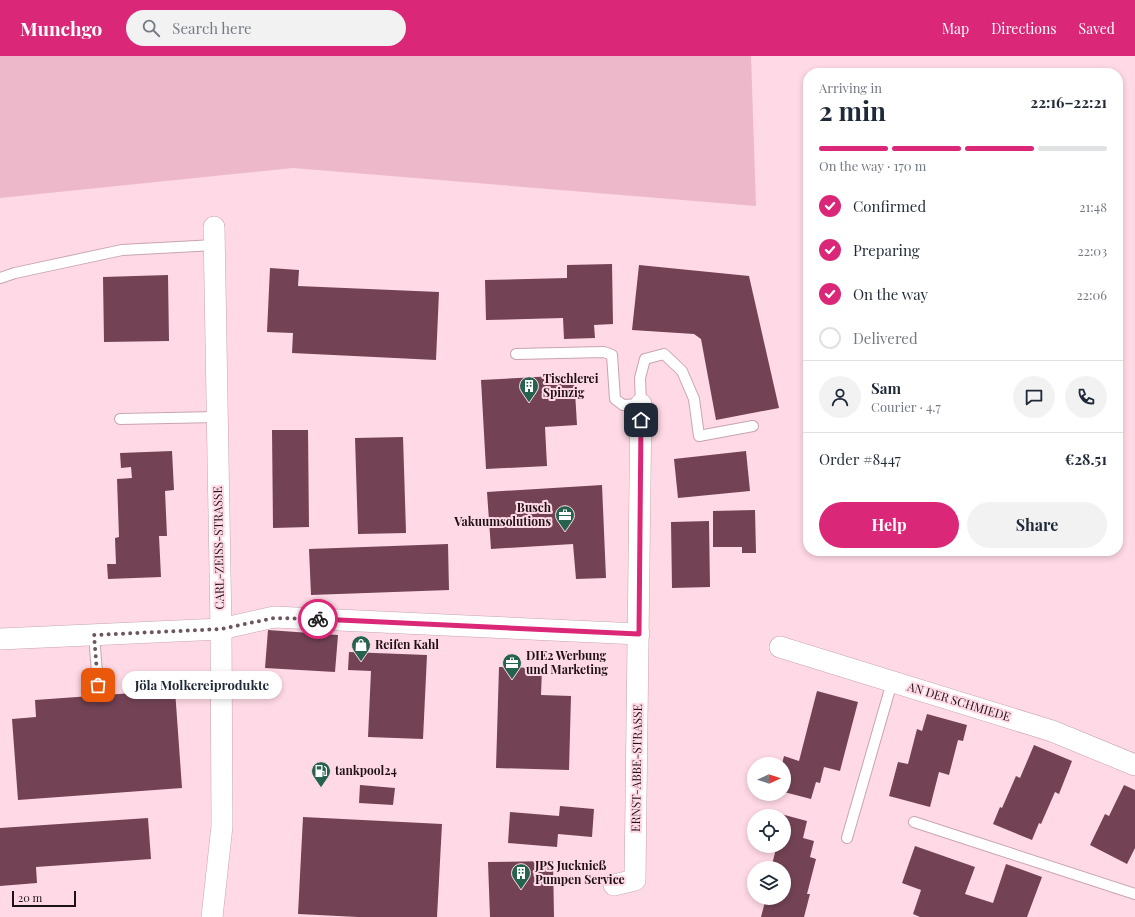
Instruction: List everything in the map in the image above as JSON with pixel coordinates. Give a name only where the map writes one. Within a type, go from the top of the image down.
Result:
[{"type":"street","name":"CARL-ZEISS-STRASSE","points":[[212,917],[222,826],[221,629],[214,236]]},
{"type":"street","name":"ERNST-ABBE-STRASSE","points":[[614,885],[635,880],[641,404]]},
{"type":"street","points":[[0,639],[221,629],[274,618],[639,634]]},
{"type":"street","name":"AN DER SCHMIEDE","points":[[780,647],[1052,731],[1135,765]]},
{"type":"lane","points":[[0,278],[15,273],[122,250],[214,236]]},
{"type":"lane","points":[[516,354],[604,352],[612,355],[615,399],[623,405],[641,404],[640,378],[645,359],[664,354],[682,370],[694,400],[699,436],[753,426]]},
{"type":"lane","points":[[120,419],[217,417]]},
{"type":"lane","points":[[94,635],[98,685]]},
{"type":"lane","points":[[846,838],[892,682]]},
{"type":"lane","points":[[914,822],[1135,894]]},
{"type":"shaded area","points":[[0,56],[751,56],[756,206],[293,168],[0,198]]},
{"type":"building","points":[[612,264],[613,324],[594,325],[595,338],[564,339],[563,318],[486,320],[485,280],[567,278],[567,265]]},
{"type":"building","points":[[639,265],[749,276],[779,408],[716,420],[701,339],[694,334],[632,330]]},
{"type":"building","points":[[270,268],[299,270],[298,286],[439,292],[436,360],[292,353],[293,333],[267,332]]},
{"type":"building","points":[[168,275],[169,341],[104,342],[103,277]]},
{"type":"building","name":"Tischlerei Spinzig","points":[[574,375],[577,425],[545,427],[547,466],[486,469],[481,380]]},
{"type":"building","points":[[272,430],[308,430],[309,527],[273,528]]},
{"type":"building","points":[[403,437],[406,533],[358,534],[355,438]]},
{"type":"building","points":[[172,451],[174,490],[165,491],[167,536],[159,536],[161,577],[108,579],[107,564],[116,564],[115,538],[119,537],[117,479],[132,478],[131,467],[121,468],[120,453]]},
{"type":"building","points":[[746,451],[750,491],[678,498],[674,459]]},
{"type":"building","points":[[602,485],[606,578],[576,579],[573,544],[491,549],[487,492]]},
{"type":"building","points":[[755,510],[756,553],[742,553],[742,547],[713,547],[713,511]]},
{"type":"building","points":[[709,521],[710,587],[672,588],[671,522]]},
{"type":"building","points":[[448,544],[449,590],[311,595],[309,549]]},
{"type":"building","points":[[268,630],[338,635],[335,672],[265,668]]},
{"type":"building","points":[[349,652],[427,655],[423,739],[368,737],[371,671],[348,670]]},
{"type":"building","points":[[499,667],[542,668],[541,695],[571,696],[569,770],[496,768]]},
{"type":"building","points":[[175,690],[182,788],[18,800],[12,719],[36,717],[35,700]]},
{"type":"building","points":[[817,691],[858,702],[840,771],[824,767],[820,783],[816,782],[811,799],[791,794],[791,758],[799,761]]},
{"type":"building","points":[[927,714],[967,725],[963,741],[958,740],[949,775],[939,772],[930,807],[889,796],[898,762],[908,764],[917,729],[922,731]]},
{"type":"building","points":[[1034,745],[1072,761],[1059,794],[1055,792],[1041,824],[1039,823],[1032,840],[993,824],[1000,807],[1002,808],[1016,776],[1020,778]]},
{"type":"building","points":[[360,785],[395,788],[393,805],[359,803]]},
{"type":"building","points":[[1124,785],[1135,790],[1135,848],[1127,864],[1090,845],[1105,814],[1109,816]]},
{"type":"building","points":[[560,806],[594,809],[592,837],[558,834],[557,847],[508,843],[510,812],[559,816]]},
{"type":"building","points":[[303,817],[442,824],[437,917],[358,917],[298,914]]},
{"type":"building","points":[[791,817],[807,821],[803,838],[814,841],[810,857],[816,859],[807,894],[810,894],[804,917],[761,917],[764,905],[791,905],[791,861],[773,861],[775,853],[791,853]]},
{"type":"building","points":[[148,818],[151,859],[36,867],[37,883],[0,886],[0,828]]},
{"type":"building","points":[[915,846],[975,867],[965,894],[993,903],[1006,864],[1042,877],[1027,917],[920,917],[913,914],[921,890],[902,883]]},
{"type":"building","name":"JPS Jucknieß Pumpen Service","points":[[553,861],[554,917],[490,917],[488,862]]},
{"type":"way so far","points":[[98,685],[94,635],[221,629],[274,618],[318,619]]},
{"type":"place","name":"Tischlerei Spinzig","points":[[529,403]]},
{"type":"place","name":"Busch Vakuumsolutions","points":[[565,532]]},
{"type":"place","name":"Reifen Kahl","points":[[361,662]]},
{"type":"place","name":"DIE2 Werbung und Marketing","points":[[512,680]]},
{"type":"place","name":"Jöla Molkereiprodukte","points":[[98,685]]},
{"type":"place","name":"tankpool24","points":[[321,788]]},
{"type":"place","name":"JPS Jucknieß Pumpen Service","points":[[521,890]]},
{"type":"route","points":[[318,619],[639,634],[641,420]]}]
